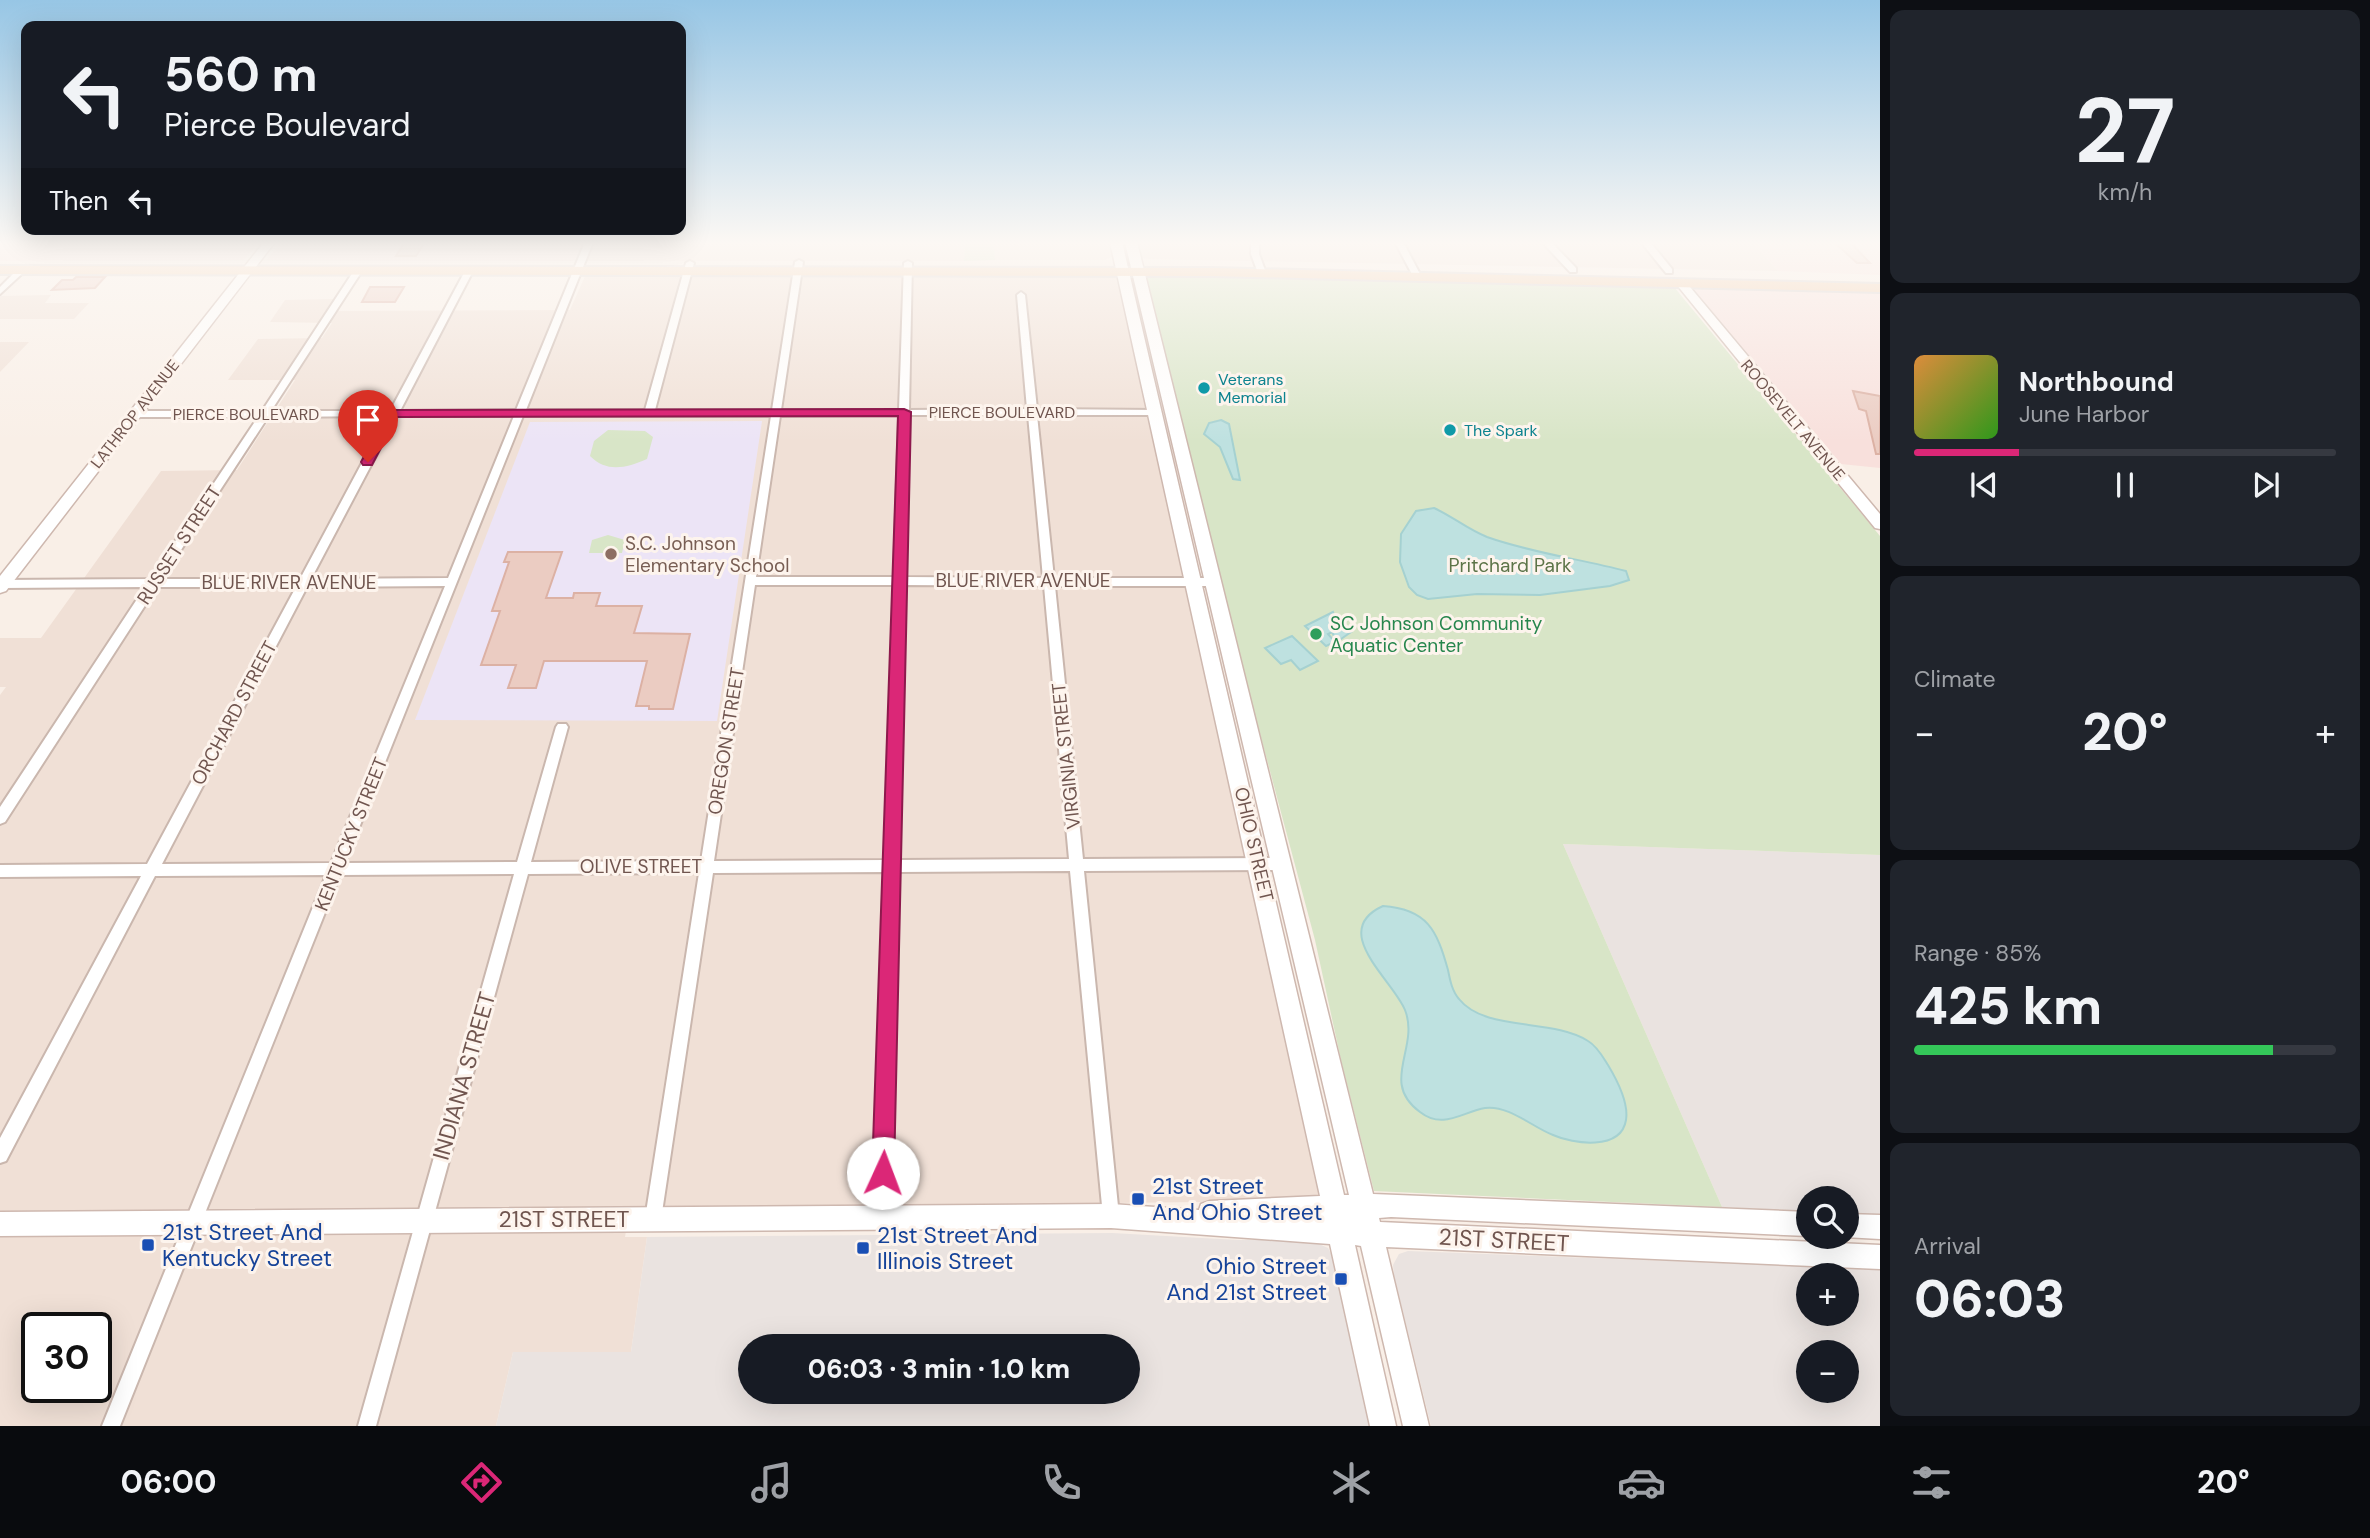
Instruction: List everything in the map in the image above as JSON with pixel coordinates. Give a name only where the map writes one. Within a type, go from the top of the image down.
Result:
[{"type":"street","name":"LATHROP AVENUE","points":[[1,585],[218,309]]},
{"type":"street","name":"RUSSET STREET","points":[[0,818],[334,309]]},
{"type":"street","name":"ORCHARD STREET","points":[[0,1155],[449,309]]},
{"type":"street","name":"KENTUCKY STREET","points":[[111,1426],[563,309]]},
{"type":"street","points":[[649,413],[678,309]]},
{"type":"street","name":"OREGON STREET","points":[[653,1219],[793,309]]},
{"type":"street","points":[[882,1217],[907,309]]},
{"type":"street","name":"VIRGINIA STREET","points":[[1022,309],[1076,864],[1120,1217]]},
{"type":"street","name":"OHIO STREET","points":[[1136,309],[1155,412],[1202,581],[1248,720],[1416,1426]]},
{"type":"street","name":"OHIO STREET","points":[[1138,309],[1202,581],[1259,865],[1383,1426]]},
{"type":"street","name":"ROOSEVELT AVENUE","points":[[1702,309],[1880,524]]},
{"type":"street","name":"PIERCE BOULEVARD","points":[[135,414],[1155,412]]},
{"type":"street","name":"BLUE RIVER AVENUE","points":[[751,580],[1202,581]]},
{"type":"street","name":"BLUE RIVER AVENUE","points":[[1,585],[453,582]]},
{"type":"street","name":"INDIANA STREET","points":[[367,1426],[562,727]]},
{"type":"street","name":"OLIVE STREET","points":[[0,870],[1283,864]]},
{"type":"street","name":"21ST STREET","points":[[1337,1219],[1363,1206],[1404,1206],[1796,1223]]},
{"type":"street","name":"21ST STREET","points":[[0,1224],[882,1217],[1337,1219],[1369,1234],[1880,1257]]},
{"type":"street","points":[[1859,1226],[1880,1227]]},
{"type":"shaded area","points":[[0,309],[84,309],[74,319],[0,319]]},
{"type":"shaded area","points":[[279,309],[329,309],[328,311],[1125,309],[1320,1194],[1307,1201],[630,1208],[625,1237],[647,1237],[631,1352],[513,1352],[496,1426],[0,1426],[0,695],[6,687],[0,687],[0,638],[41,638],[161,471],[237,470],[295,380],[228,380],[258,339],[322,338],[332,323],[270,322]]},
{"type":"shaded area","points":[[1710,309],[1880,309],[1880,468],[1841,464]]},
{"type":"shaded area","points":[[0,342],[29,342],[0,372]]},
{"type":"shaded area","name":"S.C. Johnson Elementary School","points":[[762,421],[717,721],[415,720],[530,422]]},
{"type":"shaded area","points":[[1563,844],[1880,855],[1880,1215],[1859,1214],[1859,1186],[1796,1186],[1796,1210],[1722,1207]]},
{"type":"shaded area","points":[[1112,1233],[1238,1240],[1308,1239],[1328,1248],[1334,1259],[1372,1426],[496,1426],[513,1352],[631,1352],[647,1237]]},
{"type":"shaded area","points":[[1408,1251],[1796,1266],[1796,1326],[1859,1326],[1859,1268],[1880,1269],[1880,1426],[1431,1426],[1393,1265],[1399,1254]]},
{"type":"green space","name":"Pritchard Park","points":[[1153,309],[1692,309],[1880,536],[1880,855],[1563,844],[1722,1207],[1374,1191],[1341,1060],[1315,940],[1217,572]]},
{"type":"green space","points":[[608,430],[645,431],[653,437],[647,459],[617,467],[596,461],[590,456],[594,441]]},
{"type":"green space","points":[[608,535],[625,540],[622,553],[589,553],[592,540]]},
{"type":"water","points":[[1221,420],[1229,424],[1240,480],[1233,479],[1220,447],[1204,434],[1209,423]]},
{"type":"water","points":[[1434,508],[1487,537],[1626,571],[1629,580],[1610,586],[1540,595],[1477,594],[1428,599],[1417,595],[1409,587],[1400,562],[1401,534],[1416,511]]},
{"type":"water","points":[[1333,612],[1337,622],[1351,632],[1341,639],[1335,638],[1332,632],[1328,634],[1335,642],[1326,646],[1305,626]]},
{"type":"water","points":[[1292,636],[1318,661],[1300,670],[1291,660],[1281,664],[1265,648]]},
{"type":"water","points":[[1383,906],[1410,912],[1428,924],[1439,944],[1455,992],[1471,1009],[1502,1021],[1573,1034],[1594,1046],[1602,1055],[1624,1099],[1626,1120],[1622,1130],[1606,1141],[1572,1141],[1553,1135],[1503,1110],[1485,1108],[1437,1120],[1420,1112],[1408,1101],[1402,1089],[1401,1077],[1408,1038],[1405,1010],[1378,971],[1363,942],[1362,929],[1368,916]]},
{"type":"building","points":[[1853,391],[1880,396],[1880,454],[1876,454],[1866,411],[1859,409]]},
{"type":"building","name":"S.C. Johnson Elementary School","points":[[508,552],[562,552],[546,598],[573,598],[574,593],[600,593],[596,606],[642,606],[634,633],[690,634],[673,709],[636,706],[647,661],[544,661],[536,688],[508,688],[516,665],[481,665],[500,611],[492,611],[509,562],[504,562]]},
{"type":"place","name":"Veterans Memorial","points":[[1204,388]]},
{"type":"place","name":"The Spark","points":[[1450,430]]},
{"type":"place","name":"S.C. Johnson Elementary School","points":[[611,554]]},
{"type":"place","name":"SC Johnson Community Aquatic Center","points":[[1316,634]]},
{"type":"place","name":"21st Street And Ohio Street","points":[[1138,1199]]},
{"type":"place","name":"21st Street And Kentucky Street","points":[[148,1245]]},
{"type":"place","name":"21st Street And Illinois Street","points":[[863,1248]]},
{"type":"place","name":"Ohio Street And 21st Street","points":[[1341,1279]]},
{"type":"route","points":[[368,462],[393,414],[904,412],[883,1173]]}]
